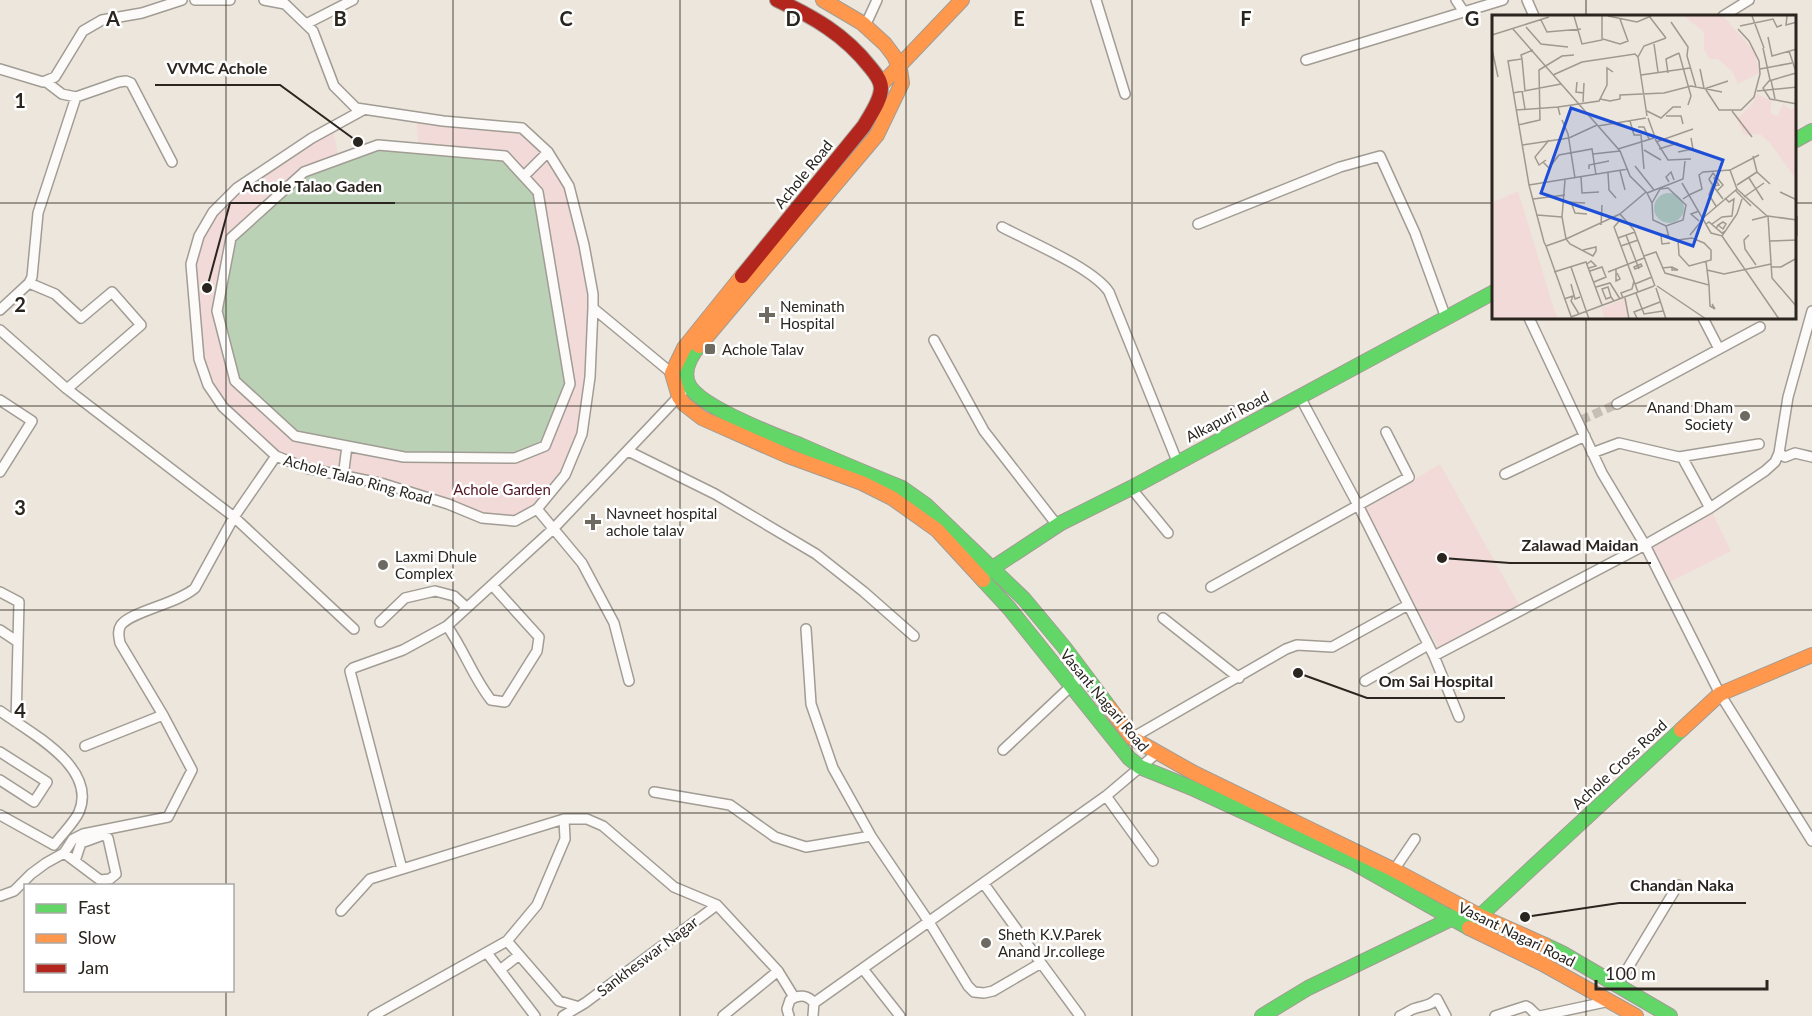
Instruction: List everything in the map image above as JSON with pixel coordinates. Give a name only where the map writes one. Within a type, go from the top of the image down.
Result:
[{"type":"main road","points":[[777,0],[832,28],[862,56],[881,85]]},
{"type":"main road","points":[[689,386],[686,368],[693,353],[877,135],[902,83],[900,66],[866,24],[823,0]]},
{"type":"main road","name":"Achole Road","points":[[672,373],[684,348],[864,126],[881,85],[962,0]]},
{"type":"main road","points":[[1797,139],[1812,131]]},
{"type":"main road","name":"Alkapuri Road","points":[[980,576],[1057,525],[1131,488],[1177,461],[1492,293]]},
{"type":"main road","points":[[672,373],[679,397]]},
{"type":"main road","name":"Vasant Nagari Road","points":[[689,386],[700,398],[739,420],[902,488],[926,505],[1024,599],[1132,738],[1194,773],[1394,870],[1480,916],[1562,953],[1670,1016]]},
{"type":"main road","name":"Vasant Nagari Road","points":[[679,397],[690,410],[702,418],[788,456],[862,483],[892,498],[937,530],[1009,608],[1129,758],[1140,767],[1192,788],[1354,862],[1451,919],[1612,1001],[1636,1016]]},
{"type":"main road","name":"Achole Cross Road","points":[[1468,927],[1720,694],[1812,655]]},
{"type":"main road","points":[[1262,1016],[1308,988],[1451,919],[1465,907]]},
{"type":"street","points":[[45,81],[55,76],[83,31],[102,20],[142,13],[182,0]]},
{"type":"street","points":[[195,0],[230,0]]},
{"type":"street","points":[[264,0],[285,4],[313,31],[334,86],[356,108],[363,110]]},
{"type":"street","points":[[306,24],[353,0]]},
{"type":"street","points":[[866,24],[877,0]]},
{"type":"street","points":[[1096,0],[1125,94]]},
{"type":"street","points":[[1456,0],[1464,12]]},
{"type":"street","points":[[1306,60],[1503,0]]},
{"type":"street","points":[[1527,0],[1534,15]]},
{"type":"street","points":[[1724,15],[1749,0]]},
{"type":"street","points":[[0,69],[45,81],[62,94],[76,97],[119,82],[131,83],[172,162]]},
{"type":"street","points":[[0,310],[32,277],[38,213],[76,97]]},
{"type":"street","name":"Achole Talao Ring Road","points":[[363,110],[434,120],[522,128],[548,152],[569,186],[584,245],[593,294],[593,309],[590,377],[582,434],[565,475],[537,509],[515,521],[482,518],[448,504],[384,484],[306,468],[276,456],[223,406],[208,385],[199,359],[191,264],[199,236],[213,212],[237,188],[312,138],[363,110]]},
{"type":"street","points":[[378,146],[505,156],[524,176],[538,192],[570,384],[545,446],[515,458],[404,457],[295,436],[235,381],[217,311],[231,238],[304,172],[378,146]]},
{"type":"street","points":[[524,176],[548,152]]},
{"type":"street","points":[[1198,224],[1340,167],[1380,156],[1415,233],[1446,318]]},
{"type":"street","points":[[1002,227],[1086,271],[1102,282],[1109,292],[1177,461]]},
{"type":"street","points":[[28,283],[55,294],[81,318],[112,292],[141,325],[67,389]]},
{"type":"street","points":[[402,869],[350,671],[352,668],[403,650],[447,626],[553,529],[689,386],[593,309]]},
{"type":"street","points":[[1434,657],[1645,545],[1710,508],[1766,471],[1775,462],[1779,453],[1788,397],[1809,333],[1812,311]]},
{"type":"street","points":[[1530,320],[1580,420],[1602,474],[1645,545],[1720,694],[1812,841]]},
{"type":"street","points":[[1704,320],[1719,350]]},
{"type":"street","points":[[1617,404],[1760,327]]},
{"type":"street","points":[[0,330],[67,389],[234,518],[354,629]]},
{"type":"street","points":[[934,340],[984,431],[1057,525]]},
{"type":"street","points":[[1300,397],[1359,507],[1434,657],[1459,717]]},
{"type":"street","points":[[0,400],[32,421],[0,472]]},
{"type":"street","points":[[1211,587],[1359,507],[1409,477],[1386,432]]},
{"type":"street","points":[[1505,474],[1585,436]]},
{"type":"street","points":[[1592,453],[1618,443],[1682,457],[1759,444]]},
{"type":"street","points":[[343,477],[347,446]]},
{"type":"street","points":[[628,451],[715,494],[816,554],[914,636]]},
{"type":"street","points":[[1779,453],[1785,457],[1795,453],[1812,458]]},
{"type":"street","points":[[0,896],[14,891],[38,869],[64,854],[73,839],[83,834],[168,817],[192,770],[163,715],[120,643],[118,633],[121,625],[129,618],[186,597],[195,588],[234,518],[276,456]]},
{"type":"street","points":[[1682,457],[1710,508]]},
{"type":"street","points":[[1131,488],[1168,533]]},
{"type":"street","points":[[537,509],[582,563],[614,623],[629,681]]},
{"type":"street","points":[[447,626],[459,642],[479,684],[491,700],[505,702],[537,651],[539,637],[492,585]]},
{"type":"street","points":[[380,622],[405,598],[435,591],[454,596],[467,608]]},
{"type":"street","points":[[0,592],[19,602],[16,722]]},
{"type":"street","points":[[1132,738],[1286,649],[1297,645],[1332,647],[1341,644],[1408,605]]},
{"type":"street","points":[[1164,618],[1239,678]]},
{"type":"street","points":[[806,629],[811,704],[833,768],[871,836],[929,922],[968,986],[974,992],[993,991],[1041,963]]},
{"type":"street","points":[[0,630],[18,642]]},
{"type":"street","points":[[1365,681],[1428,645]]},
{"type":"street","points":[[1003,750],[1084,674]]},
{"type":"street","points":[[0,814],[54,844],[79,812],[82,796],[76,772],[61,754],[1,714]]},
{"type":"street","points":[[85,746],[163,715]]},
{"type":"street","points":[[0,752],[47,782],[34,802],[0,780]]},
{"type":"street","points":[[814,1003],[1106,796],[1157,753]]},
{"type":"street","points":[[654,792],[730,805],[775,837],[806,847],[871,836]]},
{"type":"street","points":[[1106,796],[1153,861]]},
{"type":"street","points":[[373,1016],[507,941],[537,905],[565,839],[564,819]]},
{"type":"street","points":[[341,910],[370,879],[564,819],[587,819],[603,826],[674,887],[717,905],[778,971],[794,997]]},
{"type":"street","points":[[64,854],[100,880],[110,879],[116,874],[108,838],[103,835],[81,843],[75,861]]},
{"type":"street","points":[[1394,870],[1415,839]]},
{"type":"street","points":[[984,884],[1080,1016]]},
{"type":"street","points":[[1617,986],[1678,885]]},
{"type":"street","name":"Sankheswar Nagar","points":[[563,1016],[576,1006],[585,1003],[717,905]]},
{"type":"street","points":[[507,941],[559,1001],[576,1006]]},
{"type":"street","points":[[487,953],[535,1016]]},
{"type":"street","points":[[500,970],[519,955]]},
{"type":"street","points":[[863,969],[900,1016]]},
{"type":"street","points":[[723,1016],[778,971]]},
{"type":"street","points":[[789,1016],[788,1004],[794,997],[803,995],[814,1003],[813,1016]]},
{"type":"street","points":[[1400,1016],[1431,1005],[1437,999],[1446,1016]]},
{"type":"street","points":[[1495,1016],[1527,1006],[1537,1016],[1612,1001]]},
{"type":"green space","name":"Achole Garden","points":[[416,117],[522,128],[569,186],[593,294],[582,434],[559,483],[537,509],[515,521],[482,518],[448,504],[276,456],[223,407],[199,359],[191,264],[199,236],[237,188],[333,131],[339,159],[419,149]]},
{"type":"green space","points":[[1440,464],[1521,608],[1440,651],[1365,509]]},
{"type":"green space","points":[[1711,510],[1731,551],[1668,583],[1650,546]]},
{"type":"shaded area","points":[[378,145],[505,156],[538,192],[570,384],[545,446],[515,458],[404,457],[295,436],[235,381],[217,311],[231,238],[304,172]]},
{"type":"tunnel","points":[[1581,420],[1617,404]]},
{"type":"traffic: fast","points":[[1797,139],[1812,131]]},
{"type":"traffic: fast","points":[[985,573],[1061,523],[1131,488],[1492,293]]},
{"type":"traffic: fast","points":[[699,346],[690,360],[686,376],[690,387],[698,395],[710,404],[758,428],[902,488],[926,505],[1024,599],[1109,707]]},
{"type":"traffic: fast","points":[[983,580],[1009,608],[1129,758],[1140,767],[1192,788],[1354,863],[1469,928]]},
{"type":"traffic: fast","points":[[1468,927],[1681,730]]},
{"type":"traffic: fast","points":[[1262,1016],[1308,988],[1451,919],[1457,914]]},
{"type":"traffic: fast","points":[[1545,945],[1670,1016]]},
{"type":"traffic: slow","points":[[699,346],[877,135],[902,83],[900,69],[885,44],[862,23],[823,0]]},
{"type":"traffic: slow","points":[[881,85],[962,0]]},
{"type":"traffic: slow","points":[[742,276],[684,348],[672,373],[679,397],[684,404],[702,418],[788,456],[862,483],[892,498],[937,530],[983,580]]},
{"type":"traffic: slow","points":[[1681,730],[1720,694],[1812,655]]},
{"type":"traffic: slow","points":[[1109,707],[1132,738],[1194,773],[1394,870],[1480,916],[1545,945]]},
{"type":"traffic: slow","points":[[1469,928],[1541,963],[1636,1016]]},
{"type":"traffic: jam","points":[[742,276],[864,126],[881,93],[881,85],[877,77],[850,45],[816,20],[777,0]]},
{"type":"place","name":"VVMC Achole","points":[[358,142]]},
{"type":"place","name":"Achole Talao Gaden","points":[[207,288]]},
{"type":"place","name":"Neminath Hospital","points":[[767,315]]},
{"type":"place","name":"Achole Talav","points":[[710,349]]},
{"type":"place","name":"Anand Dham Society","points":[[1745,416]]},
{"type":"place","name":"Navneet hospital achole talav","points":[[593,522]]},
{"type":"place","name":"Zalawad Maidan","points":[[1442,558]]},
{"type":"place","name":"Laxmi Dhule Complex","points":[[383,565]]},
{"type":"place","name":"Om Sai Hospital","points":[[1298,673]]},
{"type":"place","name":"Chandan Naka","points":[[1525,917]]},
{"type":"place","name":"Sheth K.V.Parek Anand Jr.college","points":[[986,943]]}]
